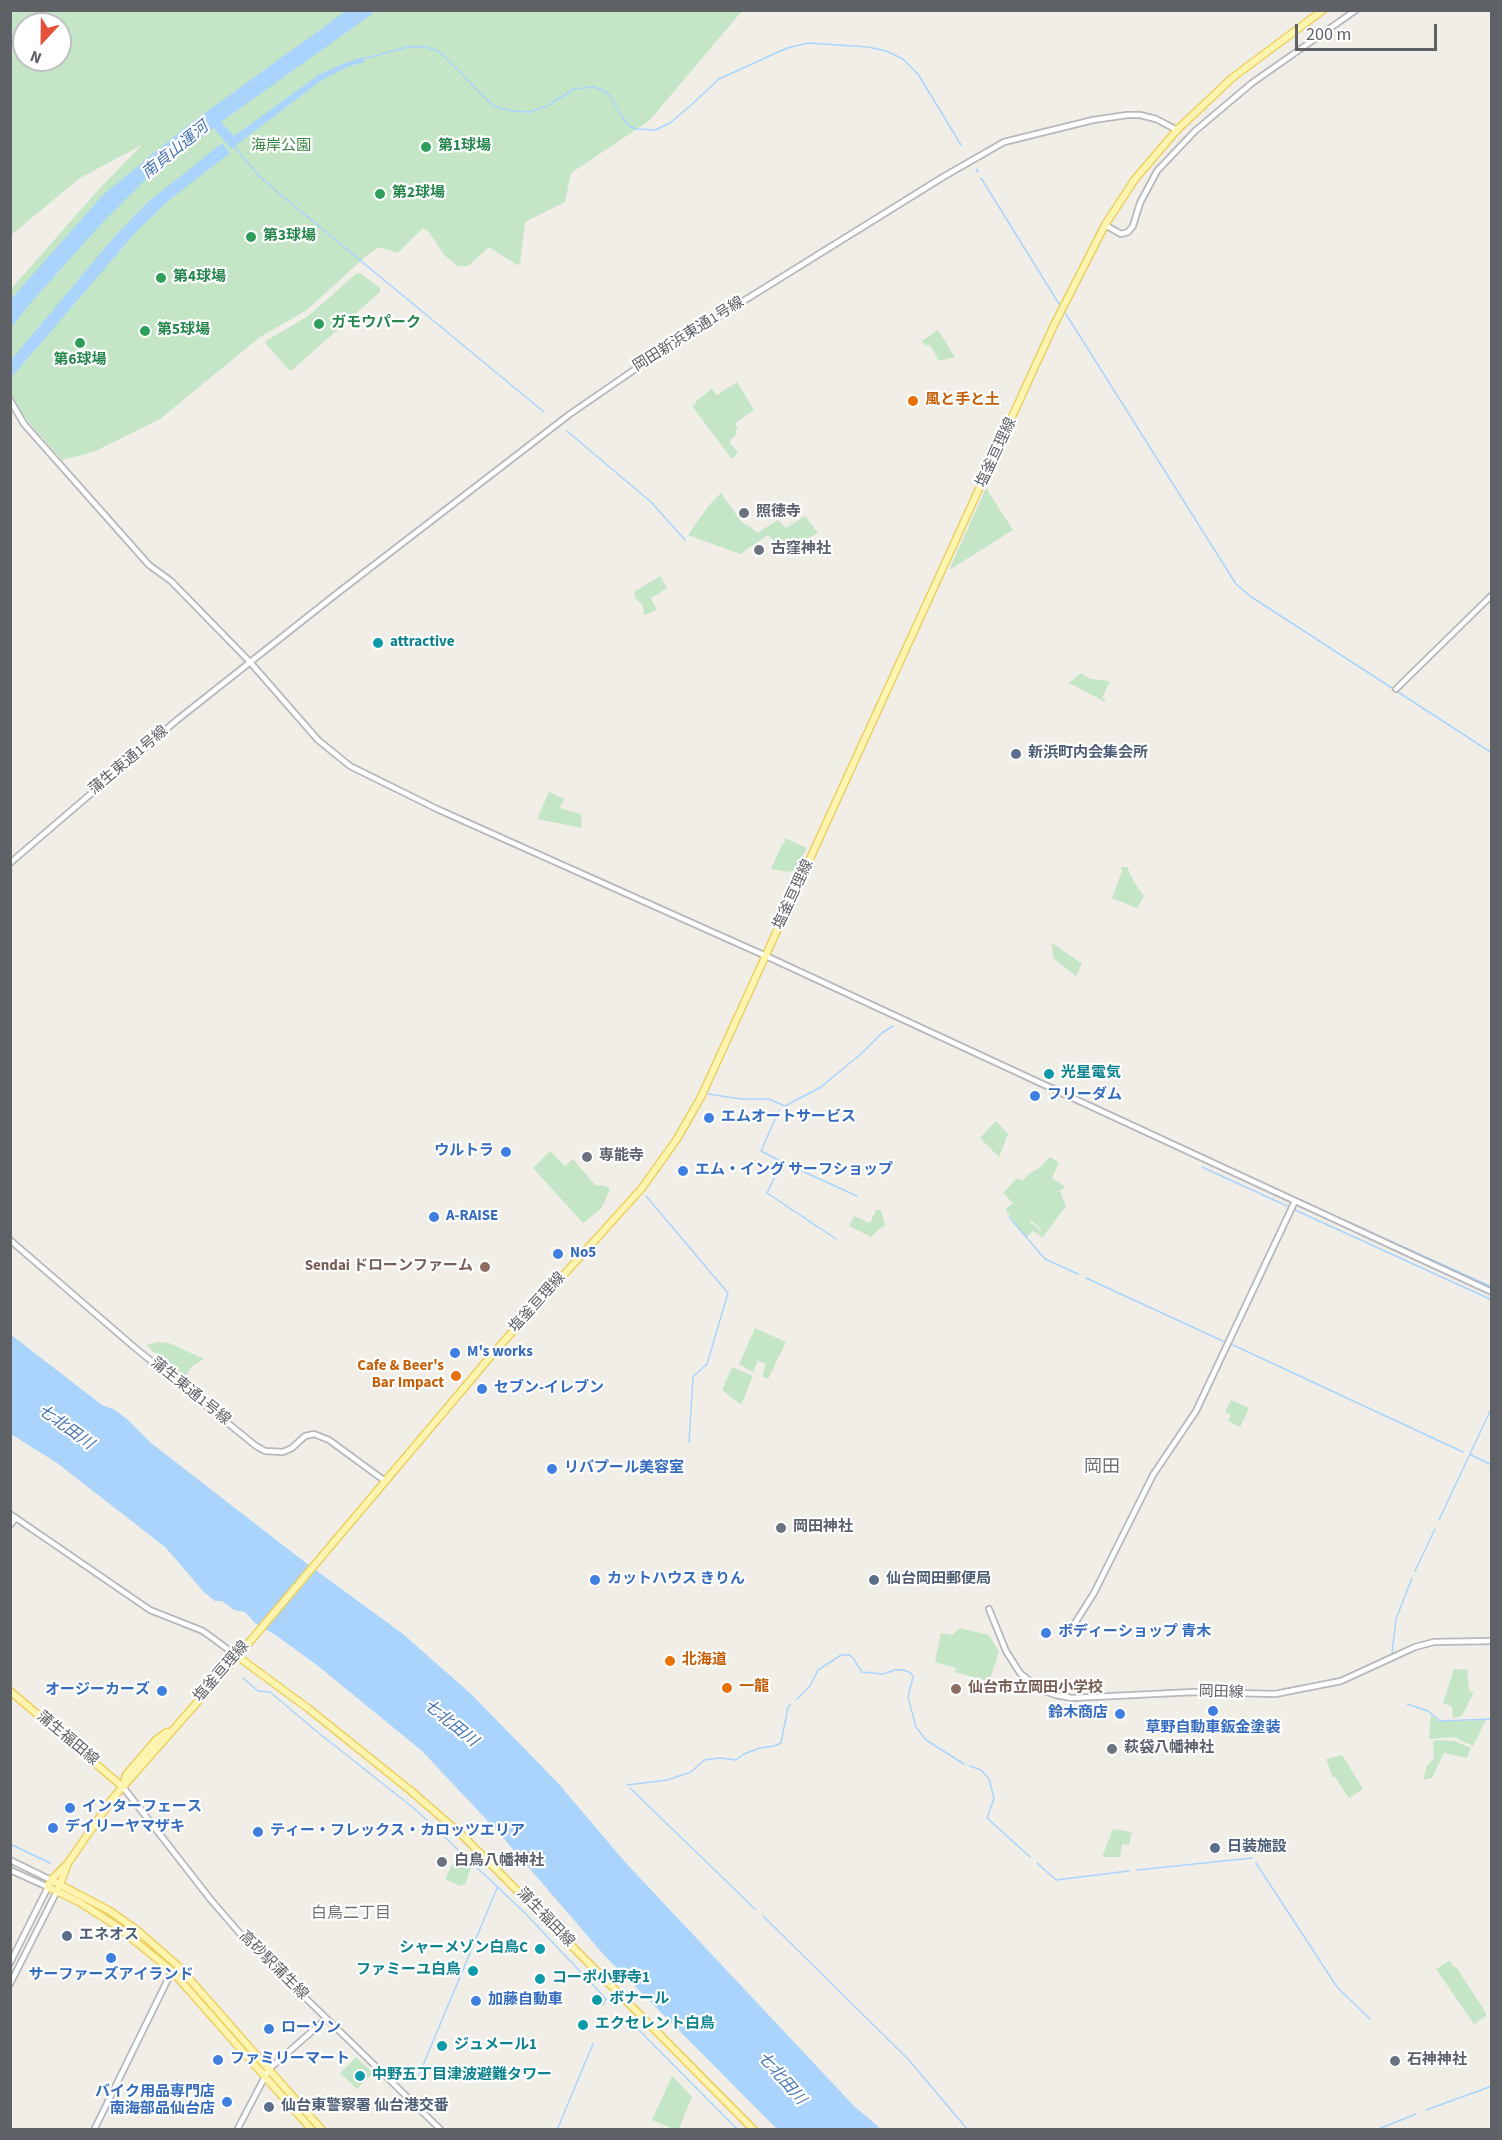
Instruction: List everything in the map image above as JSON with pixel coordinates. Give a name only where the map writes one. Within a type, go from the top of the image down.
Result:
[{"type":"main road","name":"塩釜亘理線","points":[[50,1884],[61,1874],[88,1832],[123,1786],[496,1350],[658,1167],[701,1097],[1064,305],[1105,225],[1135,179],[1177,130],[1232,78],[1323,10]]},
{"type":"main road","name":"蒲生福田線","points":[[239,1653],[411,1791],[463,1836],[754,2130]]},
{"type":"main road","name":"蒲生福田線","points":[[10,1691],[123,1786]]},
{"type":"main road","name":"塩釜亘理線","points":[[123,1786],[126,1775],[156,1740],[172,1729]]},
{"type":"main road","points":[[144,1754],[155,1746],[158,1747]]},
{"type":"main road","points":[[58,1888],[61,1874]]},
{"type":"main road","points":[[50,1884],[110,1911],[162,1951],[220,2011],[312,2130]]},
{"type":"main road","points":[[58,1888],[139,1942],[172,1971],[322,2130]]},
{"type":"street","points":[[1105,225],[1121,234],[1128,232],[1133,226],[1140,203],[1157,171],[1195,131],[1252,83],[1356,10]]},
{"type":"street","name":"岡田新浜東通1号線","points":[[250,662],[570,414],[647,361],[990,149],[1022,138],[1093,120],[1127,115],[1156,119],[1177,130]]},
{"type":"street","points":[[10,400],[24,423],[148,564],[171,581],[250,662],[318,740],[350,766],[437,809],[766,956],[1491,1292]]},
{"type":"street","points":[[1396,689],[1491,596]]},
{"type":"street","name":"蒲生東通1号線","points":[[10,863],[177,720],[250,662]]},
{"type":"street","points":[[1070,1631],[1094,1593],[1153,1475],[1196,1412],[1295,1201]]},
{"type":"street","name":"蒲生東通1号線","points":[[10,1240],[134,1347],[256,1446],[265,1451],[283,1452],[292,1448],[305,1436],[314,1434],[329,1440],[385,1481]]},
{"type":"street","points":[[10,1514],[150,1610],[208,1634],[239,1653]]},
{"type":"street","points":[[10,1526],[16,1518]]},
{"type":"street","name":"岡田線","points":[[989,1609],[1006,1651],[1020,1673],[1041,1690],[1071,1698],[1194,1692],[1275,1694],[1341,1681],[1415,1647],[1434,1642],[1491,1641]]},
{"type":"street","name":"高砂駅蒲生線","points":[[123,1786],[211,1900],[243,1937],[441,2130]]},
{"type":"street","points":[[10,1860],[50,1884]]},
{"type":"street","points":[[10,1870],[50,1884]]},
{"type":"street","points":[[10,1963],[50,1884]]},
{"type":"street","points":[[10,1984],[58,1888]]},
{"type":"street","points":[[94,2130],[172,1971]]},
{"type":"street","points":[[237,2130],[267,2072],[326,2019]]},
{"type":"green space","name":"海岸公園","points":[[11,11],[742,11],[649,121],[571,173],[565,202],[525,222],[520,264],[517,265],[489,247],[468,266],[458,266],[444,255],[429,232],[423,228],[398,253],[379,247],[366,256],[307,310],[260,337],[160,419],[93,452],[62,460],[24,417],[11,394],[11,289],[99,189],[142,145],[80,178],[11,235]]},
{"type":"green space","name":"ガモウパーク","points":[[357,273],[380,288],[380,292],[292,370],[289,370],[266,344],[266,341],[308,316]]},
{"type":"green space","points":[[938,330],[955,357],[939,361],[930,345],[926,346],[922,341]]},
{"type":"green space","points":[[737,382],[754,410],[735,423],[738,429],[735,430],[737,434],[729,442],[738,453],[732,459],[692,406],[712,389],[717,395]]},
{"type":"green space","points":[[986,488],[1013,530],[949,570]]},
{"type":"green space","points":[[721,493],[742,523],[757,533],[778,520],[786,528],[805,516],[818,533],[780,547],[768,535],[740,554],[688,535],[709,505]]},
{"type":"green space","points":[[660,576],[667,588],[651,598],[657,610],[644,615],[643,605],[636,599],[634,592]]},
{"type":"green space","points":[[1081,673],[1090,679],[1110,681],[1102,698],[1105,702],[1069,683]]},
{"type":"green space","points":[[549,792],[564,799],[560,808],[581,814],[582,828],[537,819]]},
{"type":"green space","points":[[785,838],[807,848],[796,869],[790,872],[771,869],[782,844],[785,843]]},
{"type":"green space","points":[[1121,867],[1127,867],[1144,896],[1137,908],[1112,898],[1122,871]]},
{"type":"green space","points":[[1052,943],[1082,964],[1076,976],[1053,958]]},
{"type":"green space","points":[[996,1121],[1008,1134],[999,1157],[980,1138]]},
{"type":"green space","points":[[550,1151],[565,1166],[573,1159],[595,1185],[610,1189],[601,1209],[583,1223],[533,1168]]},
{"type":"green space","points":[[1050,1157],[1059,1163],[1052,1178],[1064,1186],[1054,1193],[1060,1191],[1066,1206],[1042,1238],[1038,1234],[1041,1229],[1030,1220],[1040,1230],[1037,1234],[1033,1231],[1026,1238],[1007,1212],[1006,1209],[1013,1203],[1003,1193],[1017,1178],[1022,1181]]},
{"type":"green space","points":[[876,1210],[881,1210],[885,1226],[871,1237],[849,1226],[854,1216],[870,1223]]},
{"type":"green space","points":[[755,1328],[786,1342],[768,1379],[762,1376],[766,1364],[758,1361],[753,1372],[739,1364]]},
{"type":"green space","points":[[159,1342],[169,1343],[204,1359],[191,1367],[185,1379],[146,1345]]},
{"type":"green space","points":[[732,1367],[753,1376],[741,1405],[722,1390]]},
{"type":"green space","points":[[1231,1400],[1249,1408],[1240,1427],[1228,1421],[1231,1415],[1225,1412]]},
{"type":"green space","points":[[960,1628],[989,1635],[999,1652],[990,1679],[987,1681],[955,1672],[956,1668],[935,1662],[941,1633],[952,1635]]},
{"type":"green space","points":[[1454,1669],[1467,1670],[1469,1691],[1474,1692],[1462,1716],[1453,1718],[1452,1707],[1443,1703]]},
{"type":"green space","points":[[1431,1715],[1439,1721],[1486,1720],[1473,1746],[1454,1737],[1429,1739]]},
{"type":"green space","points":[[1433,1741],[1454,1741],[1471,1748],[1467,1758],[1444,1753],[1432,1778],[1423,1780],[1427,1766],[1434,1758]]},
{"type":"green space","points":[[1342,1755],[1363,1789],[1349,1798],[1335,1777],[1333,1778],[1326,1759]]},
{"type":"green space","points":[[1113,1829],[1132,1832],[1129,1845],[1122,1844],[1120,1857],[1102,1857]]},
{"type":"green space","points":[[461,1856],[472,1866],[465,1884],[461,1886],[445,1879],[451,1866]]},
{"type":"green space","points":[[1449,1961],[1456,1967],[1486,2013],[1486,2016],[1474,2024],[1436,1969]]},
{"type":"green space","points":[[356,2057],[373,2073],[357,2089],[340,2073]]},
{"type":"green space","points":[[672,2076],[692,2097],[679,2129],[652,2120]]},
{"type":"water","name":"南貞山運河","points":[[346,11],[374,11],[221,122],[234,136],[320,74],[363,57],[364,62],[347,67],[322,80],[231,149],[214,128],[186,148],[144,181],[103,222],[11,328],[11,299],[104,194],[188,125]]},
{"type":"water","points":[[222,143],[230,153],[168,201],[135,233],[11,378],[11,360],[116,235],[148,202]]},
{"type":"water","name":"七北田川","points":[[10,1334],[102,1405],[115,1410],[151,1443],[306,1563],[403,1634],[471,1694],[558,1783],[625,1862],[854,2106],[881,2129],[777,2129],[604,1955],[499,1833],[422,1751],[318,1666],[255,1623],[245,1612],[234,1610],[222,1601],[215,1601],[204,1592],[165,1547],[57,1463],[11,1434]]},
{"type":"waterway","points":[[363,59],[407,47],[426,47],[438,51],[493,106],[512,111],[530,112],[547,106],[574,89],[593,87],[605,91],[611,97],[629,126],[655,130],[670,123],[719,79],[787,48],[808,43],[868,47],[886,51],[903,59],[918,74],[961,145]]},
{"type":"waterway","points":[[233,145],[258,175],[275,190],[544,412]]},
{"type":"waterway","points":[[981,178],[1061,307]]},
{"type":"waterway","points":[[1064,311],[1236,584],[1250,596],[1492,753]]},
{"type":"waterway","points":[[567,431],[651,502],[685,540]]},
{"type":"waterway","points":[[708,1094],[741,1099],[769,1099],[785,1106],[821,1087],[893,1026]]},
{"type":"waterway","points":[[779,1110],[761,1151],[782,1162],[767,1193],[836,1239]]},
{"type":"waterway","points":[[1198,1153],[1292,1197]]},
{"type":"waterway","points":[[782,1162],[857,1196]]},
{"type":"waterway","points":[[1202,1167],[1287,1206]]},
{"type":"waterway","points":[[646,1196],[728,1293],[707,1364],[693,1377],[689,1442]]},
{"type":"waterway","points":[[1300,1200],[1492,1287]]},
{"type":"waterway","points":[[1295,1210],[1492,1300]]},
{"type":"waterway","points":[[1009,1217],[1045,1259],[1078,1274]]},
{"type":"waterway","points":[[1086,1278],[1225,1342]]},
{"type":"waterway","points":[[1233,1345],[1463,1452]]},
{"type":"waterway","points":[[1439,1520],[1492,1407]]},
{"type":"waterway","points":[[1471,1455],[1492,1465]]},
{"type":"waterway","points":[[1415,1571],[1435,1529]]},
{"type":"waterway","points":[[1392,1653],[1396,1619],[1412,1578]]},
{"type":"waterway","points":[[797,1699],[810,1686],[818,1670],[841,1655],[849,1655],[853,1658],[862,1672],[883,1674],[904,1670],[911,1673],[913,1677],[908,1697],[916,1727],[926,1740],[964,1764]]},
{"type":"waterway","points":[[243,1678],[258,1691],[270,1692],[416,1810],[525,1913],[606,1999],[603,2005]]},
{"type":"waterway","points":[[627,1785],[667,1780],[691,1772],[704,1760],[720,1758],[736,1760],[744,1754],[781,1743],[788,1707],[791,1704]]},
{"type":"waterway","points":[[1407,1704],[1428,1711],[1440,1721],[1492,1719]]},
{"type":"waterway","points":[[970,1766],[981,1770],[989,1779],[994,1798],[987,1818],[1030,1857]]},
{"type":"waterway","points":[[630,1788],[755,1909]]},
{"type":"waterway","points":[[10,1844],[50,1863]]},
{"type":"waterway","points":[[1137,1870],[1252,1858]]},
{"type":"waterway","points":[[1037,1863],[1056,1880],[1129,1871]]},
{"type":"waterway","points":[[1256,1863],[1337,1987],[1370,2019]]},
{"type":"waterway","points":[[416,2082],[498,1886]]},
{"type":"waterway","points":[[763,1916],[908,2059],[968,2130]]},
{"type":"waterway","points":[[631,2022],[738,2130]]},
{"type":"waterway","points":[[557,2130],[593,2044]]},
{"type":"waterway","points":[[1426,2110],[1492,2086]]},
{"type":"waterway","points":[[1376,2130],[1416,2114]]},
{"type":"place","name":"第1球場","points":[[426,147]]},
{"type":"place","name":"第2球場","points":[[380,194]]},
{"type":"place","name":"第3球場","points":[[251,237]]},
{"type":"place","name":"第4球場","points":[[161,278]]},
{"type":"place","name":"ガモウパーク","points":[[319,324]]},
{"type":"place","name":"第5球場","points":[[145,331]]},
{"type":"place","name":"第6球場","points":[[80,343]]},
{"type":"place","name":"風と手と土","points":[[913,401]]},
{"type":"place","name":"照徳寺","points":[[744,513]]},
{"type":"place","name":"古窪神社","points":[[759,550]]},
{"type":"place","name":"attractive","points":[[378,643]]},
{"type":"place","name":"新浜町内会集会所","points":[[1016,754]]},
{"type":"place","name":"光星電気","points":[[1049,1074]]},
{"type":"place","name":"フリーダム","points":[[1035,1096]]},
{"type":"place","name":"エムオートサービス","points":[[709,1118]]},
{"type":"place","name":"ウルトラ","points":[[506,1152]]},
{"type":"place","name":"専能寺","points":[[587,1157]]},
{"type":"place","name":"エム・イング サーフショップ","points":[[683,1171]]},
{"type":"place","name":"A-RAISE","points":[[434,1217]]},
{"type":"place","name":"No5","points":[[558,1254]]},
{"type":"place","name":"Sendai ドローンファーム","points":[[485,1267]]},
{"type":"place","name":"M's works","points":[[455,1353]]},
{"type":"place","name":"Cafe & Beer's Bar Impact","points":[[456,1376]]},
{"type":"place","name":"セブン-イレブン","points":[[482,1389]]},
{"type":"place","name":"リバプール美容室","points":[[552,1469]]},
{"type":"place","name":"岡田神社","points":[[781,1528]]},
{"type":"place","name":"カットハウス きりん","points":[[595,1580]]},
{"type":"place","name":"仙台岡田郵便局","points":[[874,1580]]},
{"type":"place","name":"ボディーショップ 青木","points":[[1046,1633]]},
{"type":"place","name":"北海道","points":[[670,1661]]},
{"type":"place","name":"一龍","points":[[727,1688]]},
{"type":"place","name":"仙台市立岡田小学校","points":[[956,1689]]},
{"type":"place","name":"オージーカーズ","points":[[162,1691]]},
{"type":"place","name":"草野自動車鈑金塗装","points":[[1213,1711]]},
{"type":"place","name":"鈴木商店","points":[[1120,1714]]},
{"type":"place","name":"萩袋八幡神社","points":[[1112,1749]]},
{"type":"place","name":"インターフェース","points":[[70,1808]]},
{"type":"place","name":"デイリーヤマザキ","points":[[53,1828]]},
{"type":"place","name":"ティー・フレックス・カロッツエリア","points":[[258,1832]]},
{"type":"place","name":"日装施設","points":[[1215,1848]]},
{"type":"place","name":"白鳥八幡神社","points":[[442,1862]]},
{"type":"place","name":"エネオス","points":[[67,1936]]},
{"type":"place","name":"シャーメゾン白鳥C","points":[[540,1949]]},
{"type":"place","name":"サーファーズアイランド","points":[[111,1958]]},
{"type":"place","name":"ファミーユ白鳥","points":[[473,1971]]},
{"type":"place","name":"コーポ小野寺1","points":[[540,1979]]},
{"type":"place","name":"ボナール","points":[[597,2000]]},
{"type":"place","name":"加藤自動車","points":[[476,2001]]},
{"type":"place","name":"エクセレント白鳥","points":[[583,2025]]},
{"type":"place","name":"ローソン","points":[[269,2029]]},
{"type":"place","name":"ジュメール1","points":[[442,2046]]},
{"type":"place","name":"ファミリーマート","points":[[218,2060]]},
{"type":"place","name":"石神神社","points":[[1395,2061]]},
{"type":"place","name":"中野五丁目津波避難タワー","points":[[360,2076]]},
{"type":"place","name":"バイク用品専門店 南海部品仙台店","points":[[227,2102]]},
{"type":"place","name":"仙台東警察署 仙台港交番","points":[[269,2107]]},
{"type":"district","name":"岡田","points":[[1102,1468]]},
{"type":"district","name":"白鳥二丁目","points":[[351,1914]]}]
